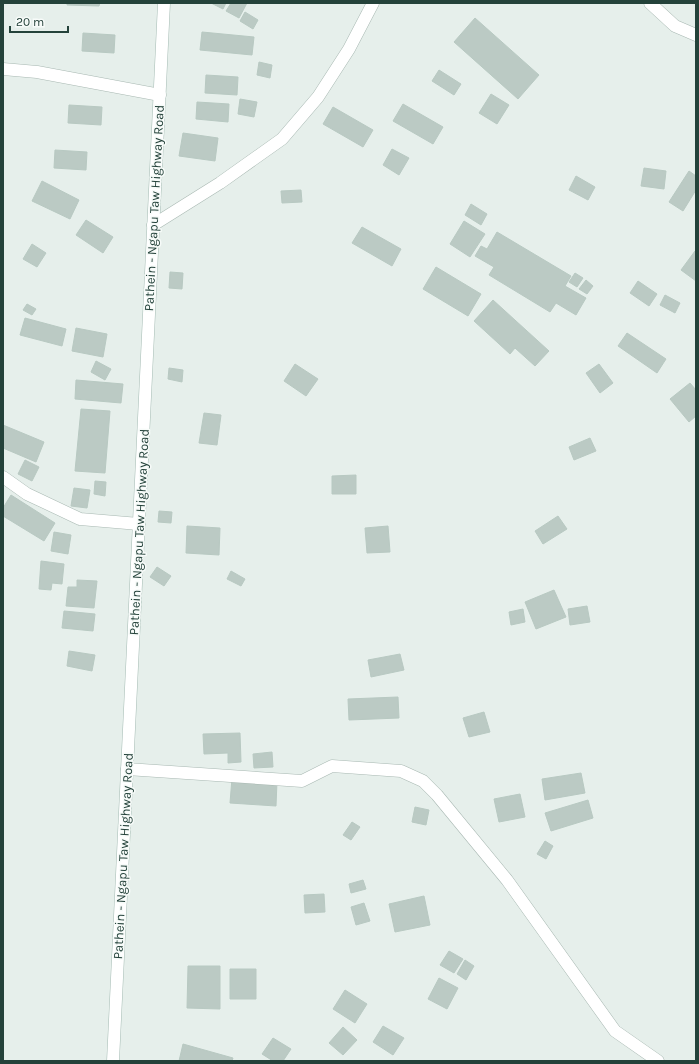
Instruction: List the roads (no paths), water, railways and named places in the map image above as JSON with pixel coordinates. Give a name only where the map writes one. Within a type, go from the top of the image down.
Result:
[{"type":"street","name":"Pathein - Ngapu Taw Highway Road","points":[[113,1061],[164,3]]},
{"type":"street","points":[[153,225],[220,183],[282,139],[318,97],[349,49],[373,3]]},
{"type":"street","points":[[650,3],[675,26],[696,35]]},
{"type":"street","points":[[3,69],[37,72],[160,95]]},
{"type":"street","points":[[3,477],[27,494],[80,519],[139,524]]},
{"type":"street","points":[[127,769],[302,781],[332,766],[401,771],[423,781],[437,795],[507,880],[615,1031],[658,1061]]}]
